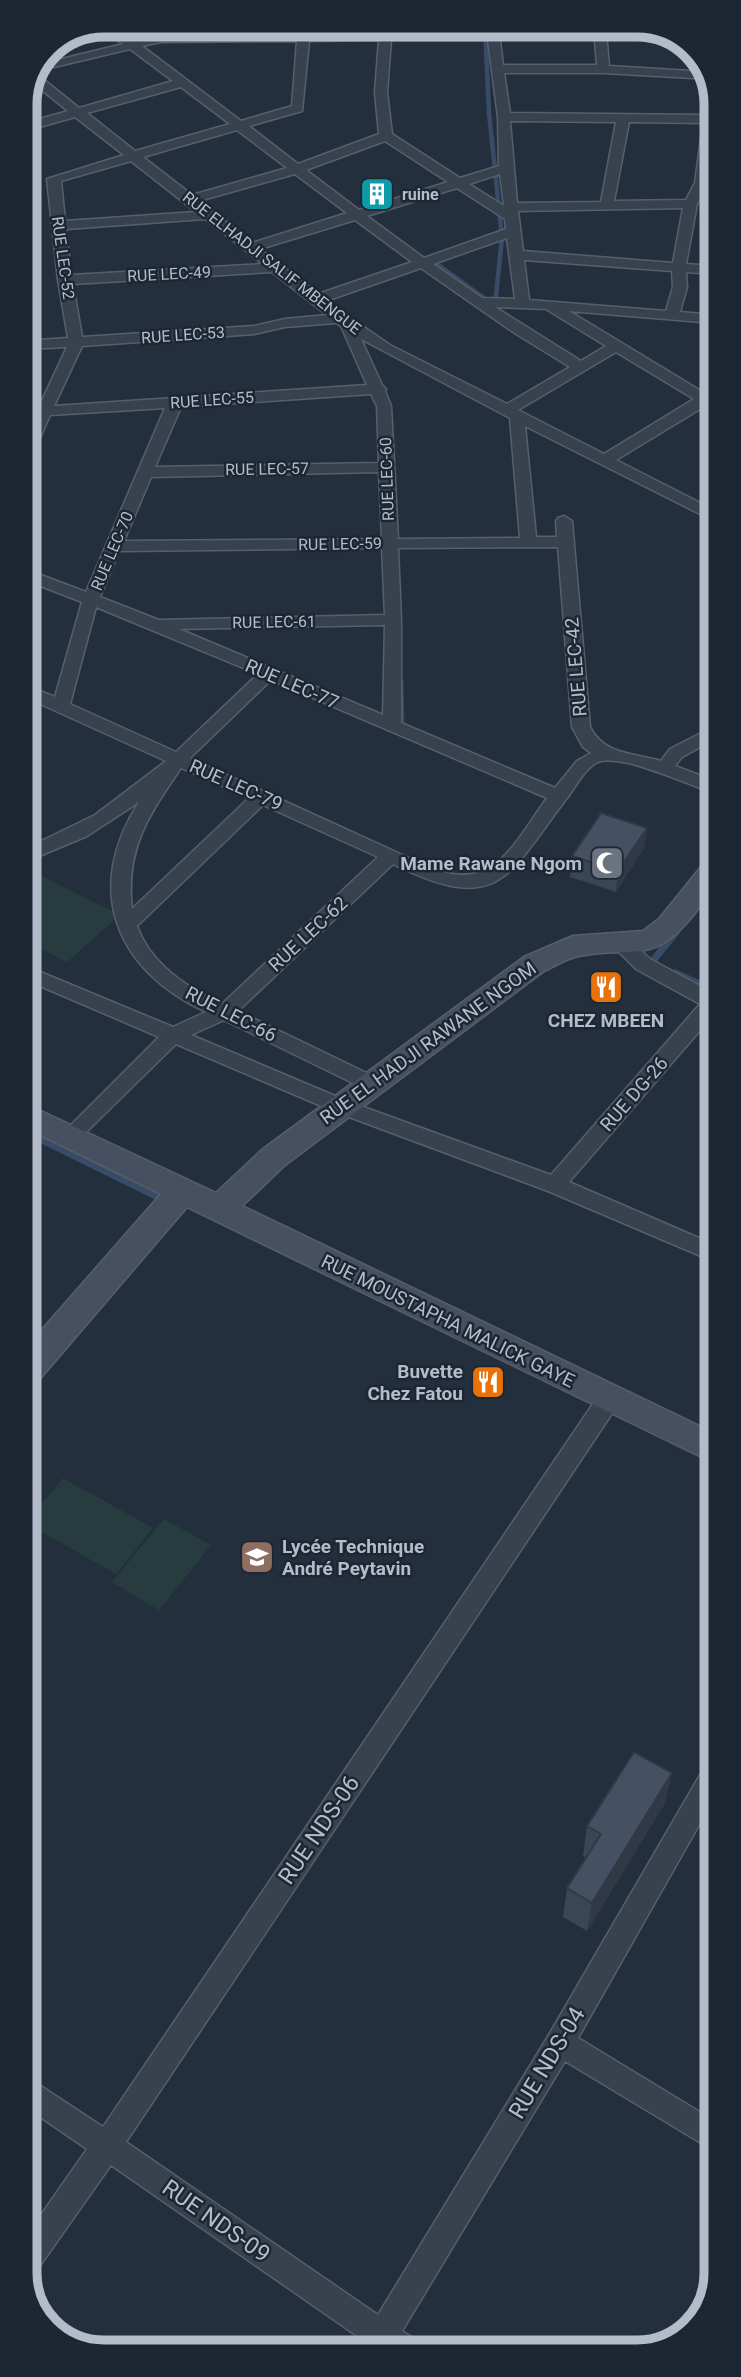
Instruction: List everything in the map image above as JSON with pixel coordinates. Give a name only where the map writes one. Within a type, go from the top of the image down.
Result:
[{"type":"street","points":[[123,37],[421,262],[521,332],[581,367]]},
{"type":"street","points":[[49,65],[132,44],[181,37],[315,37]]},
{"type":"street","points":[[385,37],[380,92],[386,136],[513,218]]},
{"type":"street","points":[[494,37],[522,303]]},
{"type":"street","points":[[601,37],[603,69]]},
{"type":"street","name":"RUE LEC-52","points":[[76,342],[65,280],[52,183],[54,179],[298,108],[303,38]]},
{"type":"street","points":[[499,69],[603,69],[698,75]]},
{"type":"street","points":[[37,124],[183,82]]},
{"type":"street","name":"RUE ELHADJI SALIF MBENGUE","points":[[40,83],[273,268],[343,321],[385,348],[704,508]]},
{"type":"street","points":[[504,117],[704,119]]},
{"type":"street","points":[[607,204],[623,118]]},
{"type":"street","points":[[190,200],[297,169],[386,136]]},
{"type":"street","points":[[250,248],[506,168]]},
{"type":"street","points":[[672,314],[680,287],[679,266],[690,204],[704,188]]},
{"type":"street","points":[[315,300],[421,262],[513,218],[607,204],[690,204]]},
{"type":"street","points":[[59,225],[209,215]]},
{"type":"street","points":[[515,255],[704,269]]},
{"type":"street","name":"RUE LEC-49","points":[[65,280],[273,268]]},
{"type":"street","points":[[478,302],[704,318]]},
{"type":"street","points":[[547,305],[704,397]]},
{"type":"street","name":"RUE LEC-53","points":[[37,344],[254,330],[285,323],[343,321]]},
{"type":"street","name":"RUE LEC-60","points":[[343,321],[379,389],[384,406],[393,620],[391,726]]},
{"type":"street","points":[[37,428],[76,342]]},
{"type":"street","points":[[528,542],[513,412],[617,345]]},
{"type":"street","name":"RUE LEC-55","points":[[45,411],[379,389]]},
{"type":"street","name":"RUE LEC-70","points":[[61,705],[90,601],[175,402]]},
{"type":"street","points":[[606,459],[704,406]]},
{"type":"street","name":"RUE LEC-57","points":[[146,472],[388,467]]},
{"type":"street","name":"RUE LEC-42","points":[[564,521],[581,727],[589,743],[606,755]]},
{"type":"street","name":"RUE LEC-59","points":[[113,546],[566,542]]},
{"type":"street","name":"RUE LEC-77","points":[[37,579],[154,624],[558,796]]},
{"type":"street","name":"RUE LEC-61","points":[[154,624],[393,620]]},
{"type":"street","points":[[37,851],[64,840],[113,812],[178,759],[268,674]]},
{"type":"street","name":"RUE LEC-79","points":[[37,695],[391,856],[446,880],[460,883],[492,877],[505,865],[558,796]]},
{"type":"street","points":[[663,770],[676,753],[704,737]]},
{"type":"street","points":[[558,796],[584,764],[593,757],[606,755],[704,783]]},
{"type":"street","name":"RUE LEC-66","points":[[178,759],[131,832],[125,851],[119,887],[125,926],[134,945],[162,976],[202,1002],[372,1084]]},
{"type":"street","points":[[125,926],[262,796]]},
{"type":"street","name":"RUE LEC-62","points":[[173,1035],[225,1012],[391,856]]},
{"type":"street","name":"RUE EL HADJI RAWANE NGOM","points":[[220,1208],[274,1157],[534,964],[573,946],[639,943],[653,938],[669,926],[704,883]]},
{"type":"street","points":[[620,943],[643,964],[704,998]]},
{"type":"street","points":[[37,978],[340,1107],[555,1185],[704,1249]]},
{"type":"street","name":"RUE DG-26","points":[[555,1185],[704,1014]]},
{"type":"street","points":[[70,1136],[173,1035]]},
{"type":"street","name":"RUE MOUSTAPHA MALICK GAYE","points":[[37,1120],[220,1208],[412,1305],[704,1444]]},
{"type":"street","points":[[37,1358],[182,1191]]},
{"type":"street","name":"RUE NDS-06","points":[[37,2246],[610,1399]]},
{"type":"street","name":"RUE NDS-04","points":[[390,2340],[704,1796]]},
{"type":"street","points":[[560,2043],[704,2131]]},
{"type":"street","name":"RUE NDS-09","points":[[37,2098],[379,2340]]},
{"type":"green space","points":[[37,874],[120,915],[67,962],[37,947]]},
{"type":"green space","points":[[63,1478],[153,1528],[116,1574],[37,1529],[37,1510]]},
{"type":"green space","points":[[164,1519],[211,1545],[159,1610],[112,1582]]},
{"type":"building","points":[[601,813],[647,828],[618,871],[572,856]]},
{"type":"building","points":[[634,1752],[672,1773],[592,1903],[567,1888],[601,1834],[587,1826]]},
{"type":"waterway","points":[[486,37],[489,113],[502,238],[495,305]]},
{"type":"waterway","points":[[194,197],[259,248]]},
{"type":"waterway","points":[[430,259],[491,303]]},
{"type":"waterway","points":[[155,341],[255,333]]},
{"type":"waterway","points":[[401,682],[402,727]]},
{"type":"waterway","points":[[657,965],[651,963],[677,931]]},
{"type":"waterway","points":[[675,973],[704,986]]},
{"type":"waterway","points":[[37,1137],[164,1200]]},
{"type":"place","name":"ruine","points":[[377,194]]},
{"type":"place","name":"Mame Rawane Ngom","points":[[607,863]]},
{"type":"place","name":"CHEZ MBEEN","points":[[606,987]]},
{"type":"place","name":"Buvette Chez Fatou","points":[[488,1382]]},
{"type":"place","name":"Lycée Technique André Peytavin","points":[[257,1557]]}]
